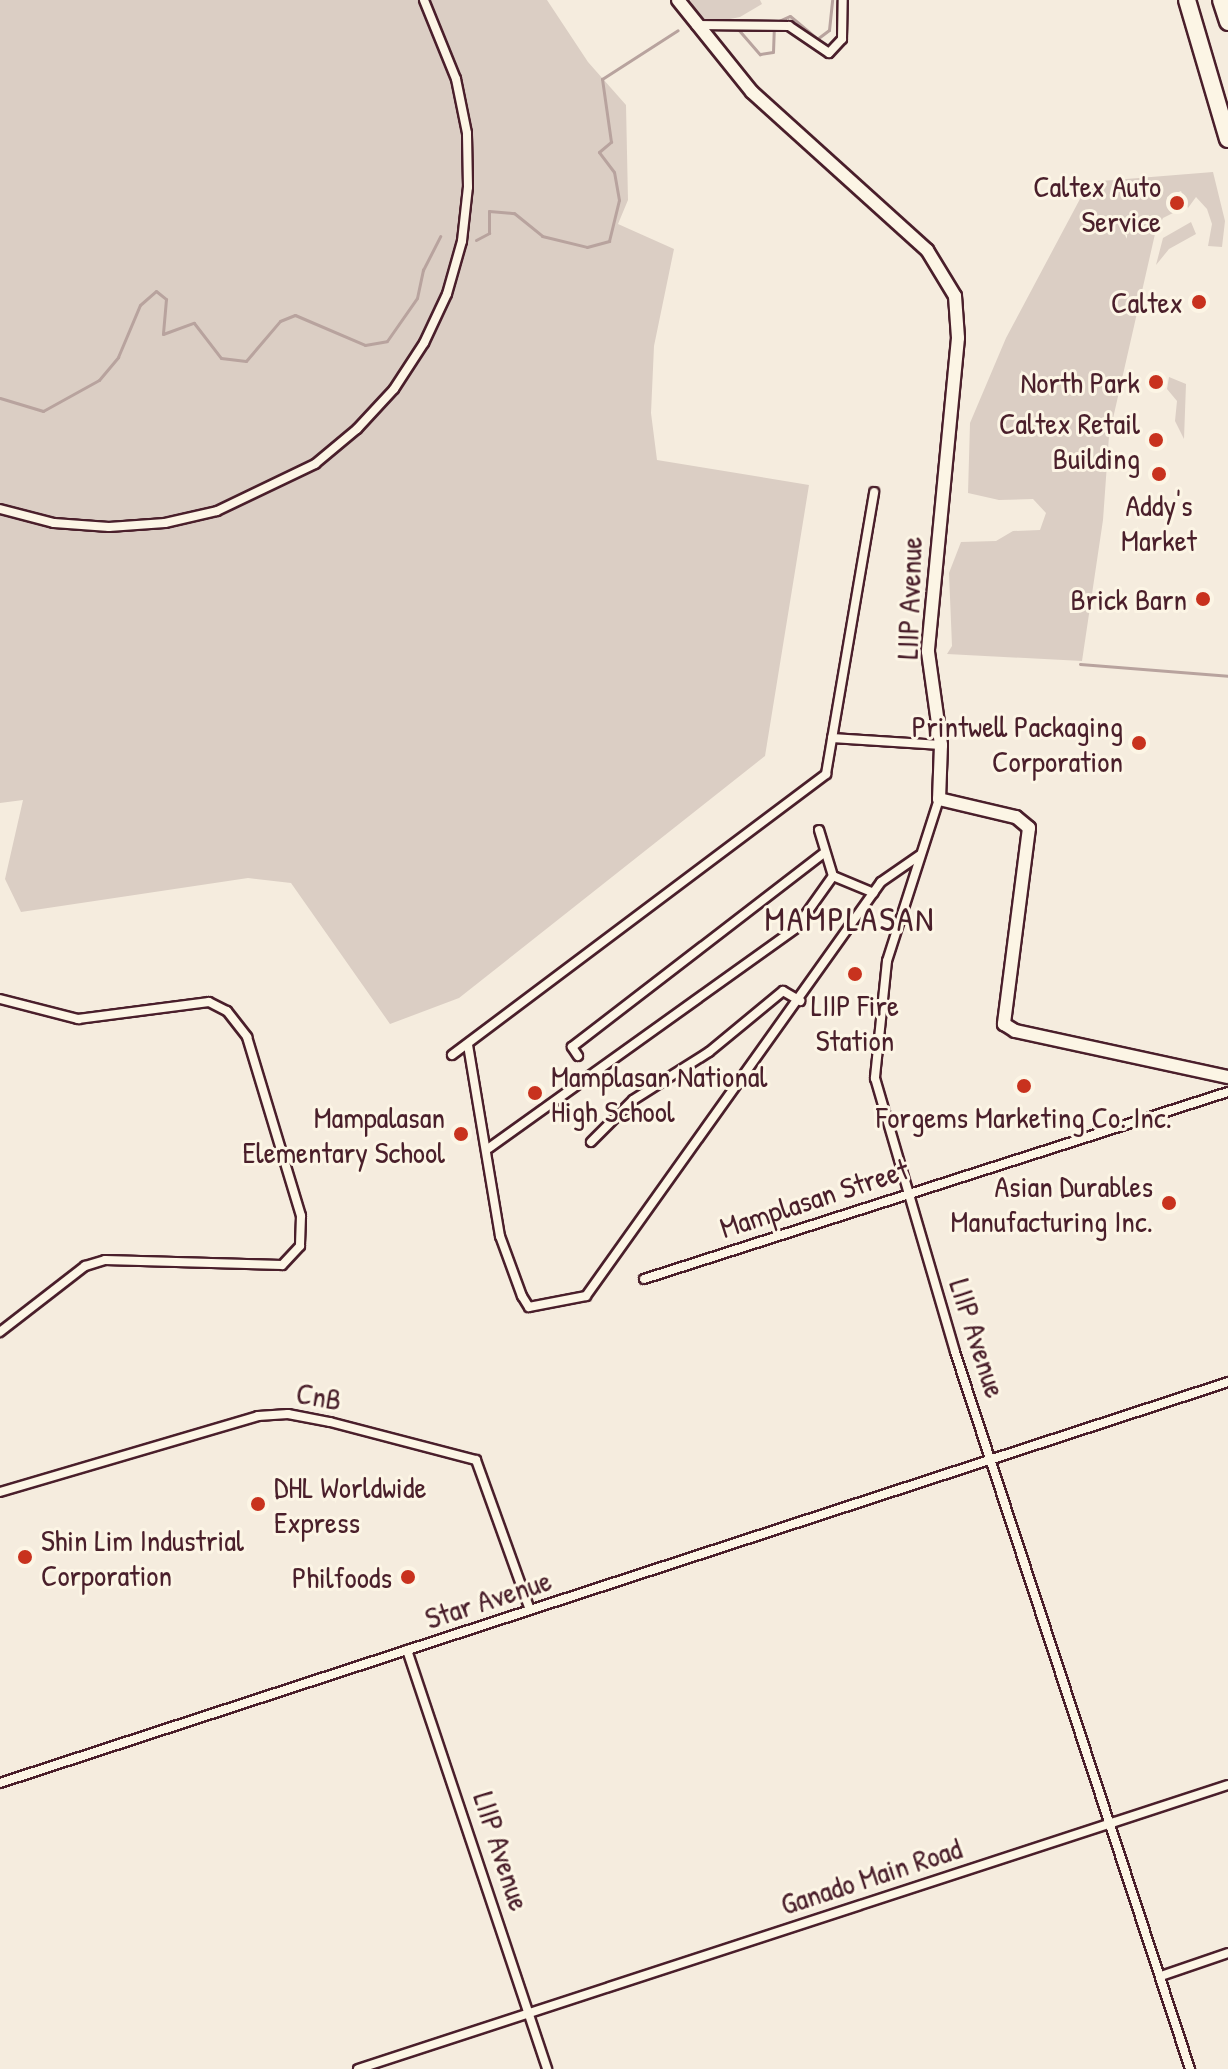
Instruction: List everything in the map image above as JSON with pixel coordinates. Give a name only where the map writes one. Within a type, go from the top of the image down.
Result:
[{"type":"highway","points":[[1187,0],[1228,139]]},
{"type":"highway","points":[[1221,0],[1228,22]]},
{"type":"street","points":[[0,509],[54,523],[109,527],[165,523],[217,511],[315,464],[357,429],[394,389],[424,343],[447,294],[462,241],[468,187],[459,92],[424,0]]},
{"type":"street","name":"LIIP Avenue","points":[[678,0],[695,25],[778,118],[927,250],[955,296],[958,338],[928,630],[941,745],[939,799],[887,961],[876,1044],[875,1078],[906,1193],[990,1459],[1190,2069]]},
{"type":"street","points":[[695,25],[743,22],[778,25],[801,31],[829,53],[842,39],[843,0]]},
{"type":"street","points":[[452,1055],[826,774],[874,492]]},
{"type":"street","points":[[832,738],[941,745]]},
{"type":"street","points":[[939,799],[1016,817],[1029,828],[1003,1013],[1008,1028],[1228,1077]]},
{"type":"street","points":[[819,830],[833,876],[874,893]]},
{"type":"street","points":[[578,1056],[572,1047],[825,852]]},
{"type":"street","points":[[468,1045],[489,1148],[500,1236],[529,1307],[586,1296],[800,1001],[874,893],[901,865],[920,855]]},
{"type":"street","points":[[489,1148],[796,928],[833,876]]},
{"type":"street","points":[[591,1142],[633,1100],[709,1052],[783,991],[800,1001]]},
{"type":"street","points":[[0,999],[78,1019],[209,1002],[227,1011],[247,1037],[301,1216],[300,1246],[282,1265],[251,1268],[105,1260],[85,1266],[0,1332]]},
{"type":"street","name":"Mamplasan Street","points":[[644,1279],[1228,1092]]},
{"type":"street","name":"Star Avenue","points":[[0,1783],[1228,1382]]},
{"type":"street","name":"CnB","points":[[0,1492],[258,1416],[288,1414],[330,1422],[474,1458],[530,1610]]},
{"type":"street","name":"LIIP Avenue","points":[[407,1650],[547,2069]]},
{"type":"street","name":"Ganado Main Road","points":[[358,2069],[1228,1785]]},
{"type":"street","points":[[1161,1976],[1228,1953]]},
{"type":"shaded area","points":[[0,0],[547,0],[588,62],[626,105],[628,200],[618,224],[674,249],[654,346],[651,413],[657,460],[809,485],[765,756],[459,998],[390,1024],[291,883],[248,878],[21,912],[5,879],[23,800],[0,803]]},
{"type":"shaded area","points":[[690,0],[760,0],[762,4],[740,17],[705,24]]},
{"type":"shaded area","points":[[1213,172],[1225,221],[1222,247],[1208,246],[1212,224],[1207,209],[1196,197],[1188,208],[1181,191],[1167,197],[1173,213],[1163,218],[1155,234],[1109,436],[1103,520],[1082,661],[947,654],[952,646],[949,573],[961,542],[996,541],[1013,531],[1040,530],[1046,513],[1033,499],[999,500],[968,493],[970,423],[1006,338],[1089,182]]},
{"type":"shaded area","points":[[1191,222],[1196,234],[1169,249],[1156,265],[1163,238]]},
{"type":"shaded area","points":[[1169,377],[1186,384],[1184,439],[1175,421],[1177,401],[1167,389]]},
{"type":"waterway","points":[[737,28],[760,54],[773,52],[774,23],[790,16],[817,39],[829,30],[832,0]]},
{"type":"waterway","points":[[476,240],[489,233],[489,211],[514,213],[542,236],[587,247],[609,241],[619,200],[614,172],[599,152],[611,142],[602,79],[678,30]]},
{"type":"waterway","points":[[0,398],[43,411],[99,380],[118,357],[140,305],[156,291],[166,299],[163,334],[194,323],[221,358],[246,361],[280,321],[295,315],[365,345],[387,341],[417,298],[423,270],[440,236]]},
{"type":"waterway","points":[[1080,664],[1228,676]]},
{"type":"place","name":"Caltex Auto Service","points":[[1177,203]]},
{"type":"place","name":"Caltex","points":[[1199,302]]},
{"type":"place","name":"North Park","points":[[1156,382]]},
{"type":"place","name":"Caltex Retail Building","points":[[1156,440]]},
{"type":"place","name":"Addy's Market","points":[[1159,474]]},
{"type":"place","name":"Brick Barn","points":[[1203,599]]},
{"type":"place","name":"Printwell Packaging Corporation","points":[[1139,743]]},
{"type":"place","name":"LIIP Fire Station","points":[[855,974]]},
{"type":"place","name":"Forgems Marketing Co. Inc.","points":[[1024,1086]]},
{"type":"place","name":"Mamplasan National High School","points":[[535,1093]]},
{"type":"place","name":"Mampalasan Elementary School","points":[[461,1134]]},
{"type":"place","name":"Asian Durables Manufacturing Inc.","points":[[1169,1203]]},
{"type":"place","name":"DHL Worldwide Express","points":[[258,1504]]},
{"type":"place","name":"Shin Lim Industrial Corporation","points":[[25,1557]]},
{"type":"place","name":"Philfoods","points":[[408,1577]]},
{"type":"district","name":"MAMPLASAN","points":[[850,920]]}]
